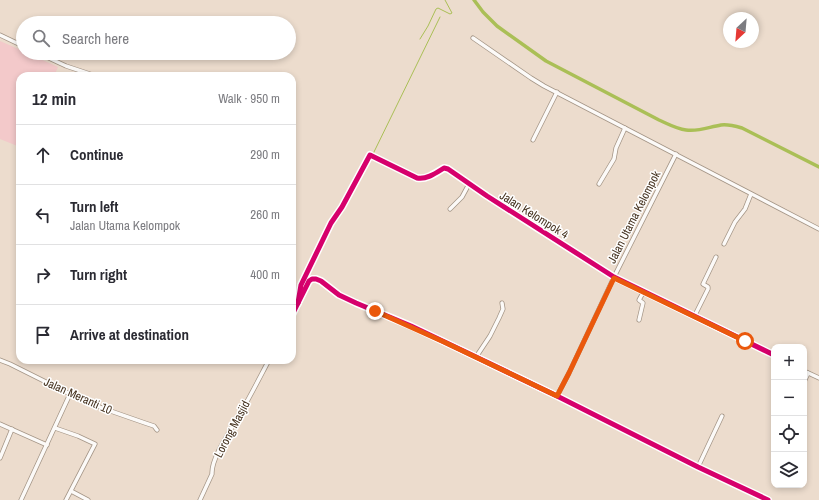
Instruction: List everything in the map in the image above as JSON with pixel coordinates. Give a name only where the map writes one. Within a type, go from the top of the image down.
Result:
[{"type":"street","points":[[0,35],[16,43]]},
{"type":"street","points":[[473,38],[530,78],[819,229]]},
{"type":"street","points":[[53,60],[84,72]]},
{"type":"street","points":[[533,140],[557,92]]},
{"type":"street","points":[[599,184],[614,159],[616,148],[625,128]]},
{"type":"street","name":"Jalan Utama Kelompok","points":[[557,396],[676,154]]},
{"type":"street","name":"Jalan Kelompok 4","points":[[298,303],[301,285],[331,223],[370,155],[421,179],[428,177],[444,168],[614,278],[644,291],[771,355]]},
{"type":"street","points":[[450,209],[462,197],[469,184]]},
{"type":"street","points":[[724,244],[735,222],[745,209],[751,194]]},
{"type":"street","points":[[694,317],[708,289],[708,287],[703,284],[716,258]]},
{"type":"street","points":[[296,307],[309,281],[312,279],[321,281],[340,295],[356,303],[411,326],[476,357],[768,500]]},
{"type":"street","points":[[639,320],[643,303],[639,300],[644,291]]},
{"type":"street","points":[[476,357],[490,336],[499,318],[503,309],[502,303]]},
{"type":"street","name":"Jalan Meranti 10","points":[[0,360],[70,394],[102,408],[154,426],[157,430]]},
{"type":"street","name":"Lorong Masjid","points":[[200,500],[212,474],[217,453],[242,412],[267,364]]},
{"type":"street","points":[[805,380],[808,373],[819,378]]},
{"type":"street","points":[[20,500],[70,394]]},
{"type":"street","points":[[698,467],[722,416]]},
{"type":"street","points":[[0,424],[47,445]]},
{"type":"street","points":[[55,428],[74,434],[95,444],[66,500]]},
{"type":"street","points":[[0,458],[12,429]]},
{"type":"street","points":[[71,491],[88,500]]},
{"type":"shaded area","points":[[0,41],[16,48],[16,60],[42,60],[58,67],[56,72],[16,72],[16,145],[0,139]]},
{"type":"waterway","points":[[420,39],[436,9],[438,8],[450,14],[452,13],[445,0]]},
{"type":"waterway","points":[[474,0],[483,12],[497,26],[546,61],[659,120],[679,129],[690,130],[732,125],[742,128],[819,167]]},
{"type":"waterway","points":[[373,154],[440,17]]},
{"type":"cycle path","points":[[298,303],[301,285],[331,223],[342,207],[370,155],[417,178],[427,177],[444,168],[448,169],[487,196],[614,277],[771,354]]},
{"type":"cycle path","points":[[296,307],[309,281],[312,279],[321,281],[339,295],[411,326],[476,357],[768,500]]},
{"type":"route","points":[[375,311],[411,326],[557,396],[614,278],[673,305],[706,323],[745,341]]}]
